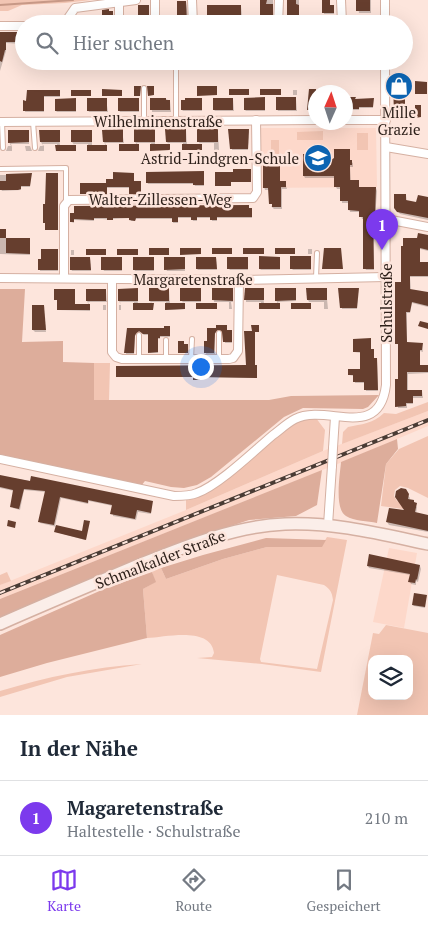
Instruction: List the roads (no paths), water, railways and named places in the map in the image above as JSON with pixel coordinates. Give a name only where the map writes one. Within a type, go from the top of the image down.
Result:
[{"type":"main road","name":"Schmalkalder Straße","points":[[0,624],[153,560],[219,536],[270,525],[308,524],[328,526],[428,544]]},
{"type":"street","points":[[70,15],[75,8],[136,0]]},
{"type":"street","points":[[155,0],[155,15]]},
{"type":"street","points":[[192,0],[193,15]]},
{"type":"street","points":[[278,15],[279,0]]},
{"type":"street","points":[[341,0],[342,15]]},
{"type":"street","points":[[385,0],[385,15]]},
{"type":"street","points":[[119,2],[119,15]]},
{"type":"street","points":[[0,26],[15,26]]},
{"type":"street","name":"Schulstraße","points":[[0,459],[174,496],[186,496],[200,492],[216,482],[294,420],[306,416],[362,417],[374,412],[382,401],[386,385],[385,70]]},
{"type":"street","name":"Walter-Zillessen-Weg","points":[[66,203],[73,199],[253,198],[256,192],[256,120]]},
{"type":"street","name":"Wilhelminenstraße","points":[[1,122],[308,120]]},
{"type":"street","points":[[353,120],[386,120]]},
{"type":"street","points":[[386,146],[428,154]]},
{"type":"street","points":[[64,278],[66,203]]},
{"type":"street","points":[[386,219],[428,227]]},
{"type":"street","name":"Margaretenstraße","points":[[0,278],[239,280],[386,277]]},
{"type":"street","points":[[112,279],[113,355],[122,359],[233,358],[238,351],[239,280]]},
{"type":"street","points":[[328,526],[335,417]]},
{"type":"lane","points":[[176,70],[176,121]]},
{"type":"lane","points":[[144,88],[144,121]]},
{"type":"lane","points":[[1,122],[2,148]]},
{"type":"lane","points":[[33,122],[35,148]]},
{"type":"lane","points":[[0,169],[66,168],[66,203]]},
{"type":"lane","points":[[316,278],[317,253]]},
{"type":"lane","points":[[219,333],[219,359]]},
{"type":"lane","points":[[139,359],[140,335]]},
{"type":"lane","points":[[191,359],[192,339]]},
{"type":"lane","points":[[166,340],[166,359]]},
{"type":"waterway","points":[[0,5],[73,0]]},
{"type":"railway","points":[[0,593],[428,420]]},
{"type":"place","name":"Mille Grazie","points":[[399,86]]},
{"type":"place","name":"Astrid-Lindgren-Schule","points":[[318,158]]},
{"type":"place","name":"Magaretenstraße","points":[[382,250]]}]
